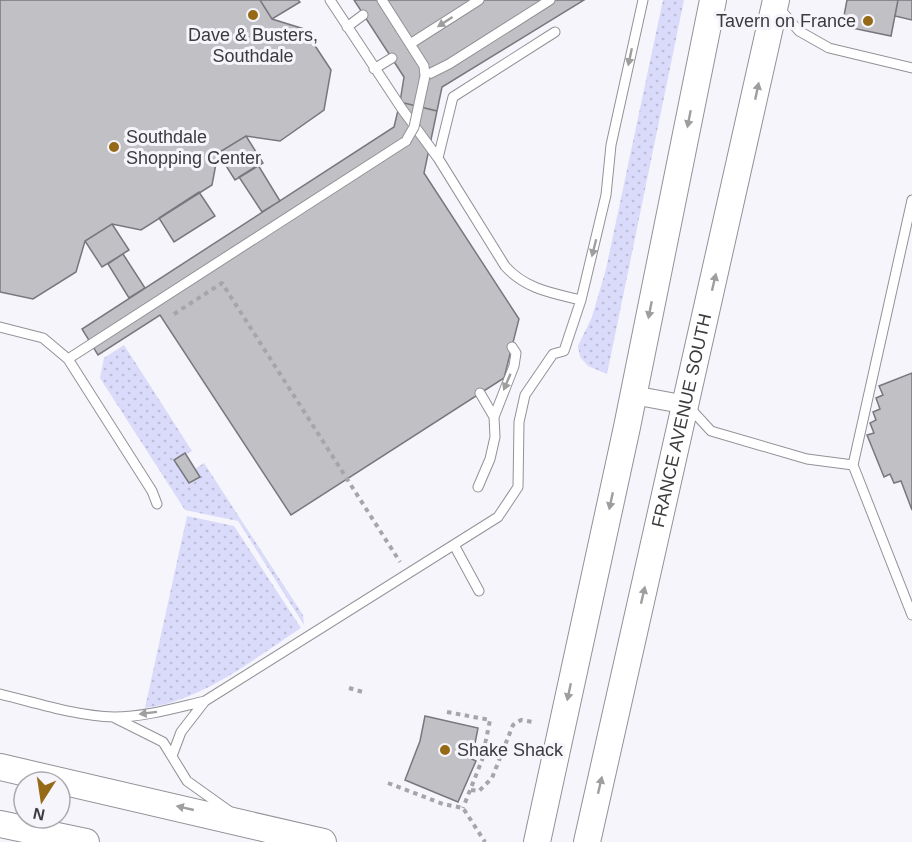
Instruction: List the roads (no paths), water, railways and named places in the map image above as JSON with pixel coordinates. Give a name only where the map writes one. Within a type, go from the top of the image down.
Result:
[{"type":"main road","points":[[537,842],[633,395],[713,0]]},
{"type":"main road","name":"FRANCE AVENUE SOUTH","points":[[587,842],[776,2]]},
{"type":"main road","points":[[0,767],[323,842]]},
{"type":"main road","points":[[0,824],[86,842]]},
{"type":"street","points":[[633,395],[687,405]]},
{"type":"lane","points":[[330,0],[374,69],[438,158],[474,220],[513,276],[542,291],[581,300]]},
{"type":"lane","points":[[68,359],[406,141],[414,127],[425,76],[424,66],[382,0]]},
{"type":"lane","points":[[411,44],[478,0]]},
{"type":"lane","points":[[425,76],[449,64],[550,0]]},
{"type":"lane","points":[[0,694],[62,709],[113,717],[152,714],[205,701],[498,517],[518,487],[519,423],[525,395],[553,354],[564,351],[581,300],[606,195],[611,145],[643,0]]},
{"type":"lane","points":[[776,2],[799,31],[829,48],[912,68]]},
{"type":"lane","points":[[347,27],[363,15]]},
{"type":"lane","points":[[438,158],[453,97],[555,32]]},
{"type":"lane","points":[[374,69],[392,58]]},
{"type":"lane","points":[[912,201],[853,465],[912,615]]},
{"type":"lane","points":[[0,327],[43,338],[68,359],[152,491],[157,504]]},
{"type":"lane","points":[[478,487],[490,459],[495,437],[494,417],[514,366],[516,353],[512,347]]},
{"type":"lane","points":[[480,393],[494,417]]},
{"type":"lane","points":[[687,405],[711,431],[807,459],[853,465]]},
{"type":"lane","points":[[454,545],[479,591]]},
{"type":"lane","points":[[172,756],[181,732],[205,701]]},
{"type":"lane","points":[[113,717],[162,742],[187,781],[249,823]]},
{"type":"place","name":"Dave & Busters, Southdale","points":[[253,15]]},
{"type":"place","name":"Tavern on France","points":[[868,21]]},
{"type":"place","name":"Southdale Shopping Center","points":[[114,147]]},
{"type":"place","name":"Shake Shack","points":[[445,750]]}]
